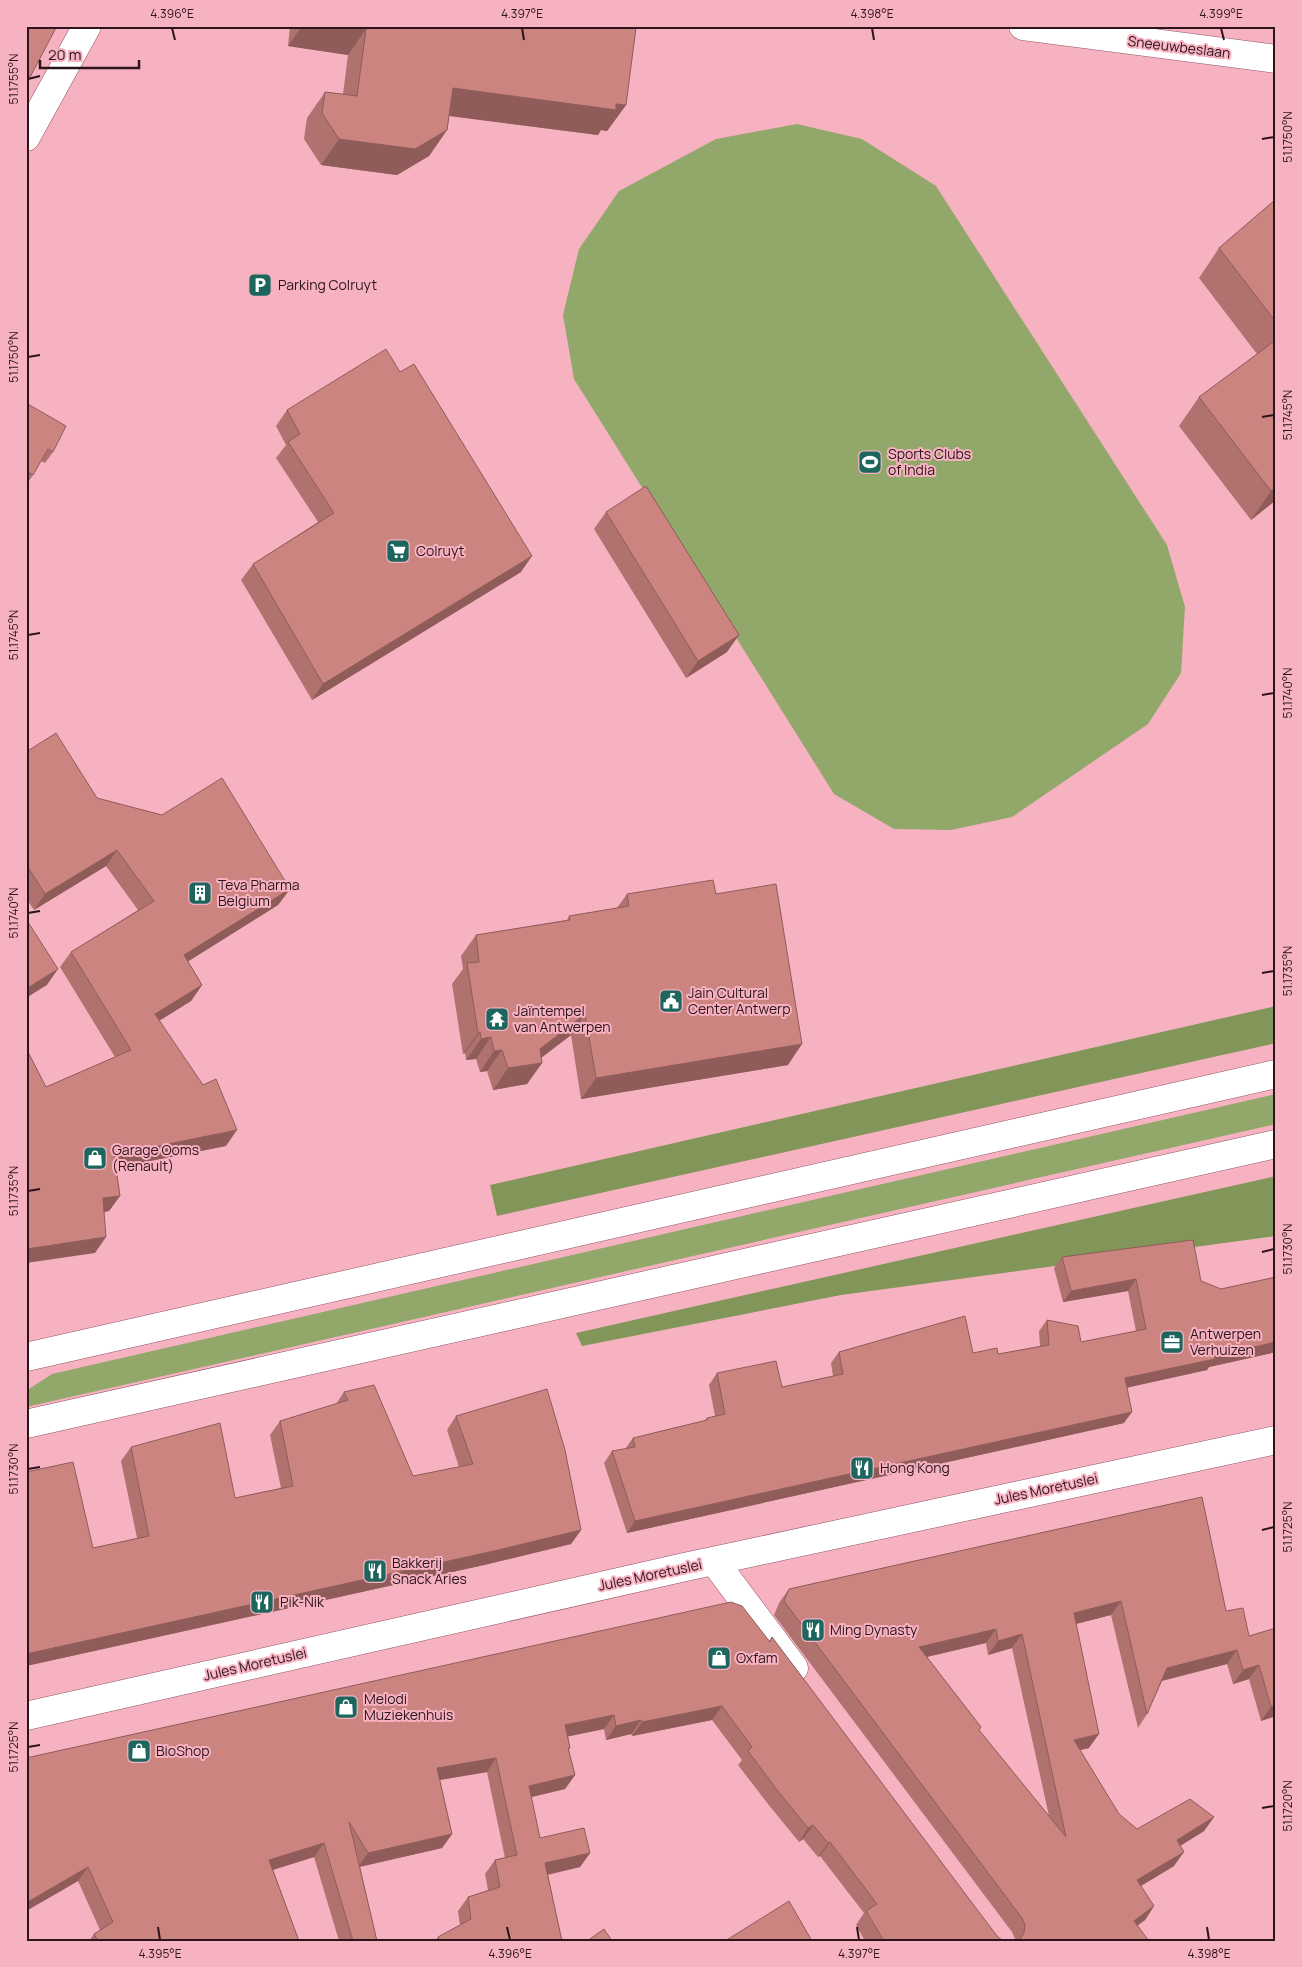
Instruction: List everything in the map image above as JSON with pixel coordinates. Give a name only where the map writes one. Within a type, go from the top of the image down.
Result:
[{"type":"main road","points":[[26,137],[87,26]]},
{"type":"main road","name":"Sneeuwbeslaan","points":[[1023,26],[1276,59]]},
{"type":"main road","points":[[26,1357],[1276,1074]]},
{"type":"main road","points":[[26,1424],[1276,1144]]},
{"type":"main road","name":"Jules Moretuslei","points":[[26,1716],[714,1561],[1276,1440]]},
{"type":"main road","points":[[714,1561],[809,1688]]},
{"type":"green space","name":"Sports Clubs of India","points":[[797,124],[862,139],[936,186],[1167,545],[1185,607],[1181,673],[1148,724],[1012,817],[951,830],[894,829],[834,794],[574,379],[563,315],[579,249],[619,191],[716,139]]},
{"type":"green space","points":[[1276,1006],[1276,1043],[497,1216],[490,1185]]},
{"type":"green space","points":[[1276,1094],[1276,1124],[26,1407],[26,1391],[52,1374]]},
{"type":"green space","points":[[1276,1176],[1276,1236],[841,1295],[582,1346],[576,1333]]},
{"type":"building","points":[[26,26],[57,26],[26,85]]},
{"type":"building","points":[[346,26],[621,26],[636,28],[626,105],[616,104],[616,110],[453,88],[447,130],[415,149],[339,139],[322,113],[325,92],[357,96],[366,29]]},
{"type":"building","points":[[1276,199],[1276,322],[1219,248]]},
{"type":"building","points":[[1276,340],[1276,487],[1271,491],[1199,397]]},
{"type":"building","name":"Colruyt","points":[[386,349],[400,372],[414,364],[532,556],[323,684],[253,564],[334,513],[288,442],[300,434],[287,410]]},
{"type":"building","points":[[26,403],[66,426],[53,452],[48,449],[33,475],[26,471]]},
{"type":"building","points":[[646,486],[739,635],[698,661],[606,512]]},
{"type":"building","points":[[56,733],[97,798],[162,815],[222,778],[290,889],[184,955],[202,985],[155,1014],[203,1085],[216,1079],[237,1130],[114,1155],[120,1196],[103,1198],[106,1237],[26,1249],[26,1048],[46,1087],[131,1050],[71,952],[154,901],[117,850],[45,894],[26,864],[26,752]]},
{"type":"building","name":"Jain Cultural Center Antwerp","points":[[713,880],[716,894],[776,884],[802,1044],[596,1078],[585,1014],[540,1049],[542,1063],[508,1068],[502,1050],[494,1051],[491,1037],[481,1039],[480,1032],[478,1033],[467,963],[479,962],[476,935],[570,920],[569,916],[629,906],[627,894]]},
{"type":"building","points":[[26,919],[58,969],[26,989]]},
{"type":"building","points":[[1193,1240],[1201,1281],[1221,1289],[1276,1277],[1276,1342],[1214,1356],[1215,1359],[1125,1378],[1132,1412],[635,1521],[612,1451],[635,1447],[633,1438],[725,1414],[717,1373],[776,1361],[782,1387],[843,1374],[839,1352],[965,1316],[973,1353],[997,1348],[998,1354],[1049,1345],[1047,1320],[1078,1326],[1081,1342],[1146,1329],[1136,1279],[1071,1291],[1062,1257]]},
{"type":"building","points":[[374,1385],[413,1476],[473,1464],[456,1416],[547,1389],[565,1450],[581,1530],[494,1551],[26,1654],[26,1472],[73,1462],[93,1548],[149,1536],[131,1447],[220,1423],[235,1498],[293,1486],[280,1421],[348,1400],[344,1392]]},
{"type":"building","points":[[1202,1497],[1226,1611],[1243,1608],[1249,1636],[1276,1628],[1276,1705],[1271,1707],[1259,1665],[1243,1670],[1237,1650],[1167,1668],[1147,1714],[1121,1601],[1074,1613],[1099,1734],[1074,1740],[1119,1814],[1137,1829],[1190,1799],[1214,1817],[1177,1840],[1184,1852],[1137,1880],[1154,1906],[1134,1921],[1149,1941],[1016,1941],[1024,1933],[1025,1925],[1022,1918],[784,1601],[789,1589]],"holes":[[[996,1629],[998,1641],[1022,1634],[1066,1837],[979,1730],[981,1727],[919,1647]]]},
{"type":"building","points":[[731,1602],[742,1606],[770,1642],[772,1637],[997,1936],[1003,1941],[884,1941],[866,1911],[877,1904],[830,1842],[828,1843],[813,1825],[808,1828],[777,1790],[748,1751],[752,1747],[722,1706],[616,1726],[614,1715],[565,1725],[570,1748],[568,1748],[575,1775],[529,1786],[540,1838],[584,1828],[590,1853],[545,1863],[562,1941],[440,1941],[438,1937],[471,1919],[468,1897],[500,1887],[495,1860],[517,1855],[496,1758],[437,1768],[452,1834],[368,1853],[349,1822],[377,1941],[353,1941],[324,1843],[269,1860],[299,1941],[98,1941],[94,1934],[113,1922],[88,1867],[26,1903],[26,1758]]},
{"type":"building","points":[[789,1901],[812,1941],[725,1941]]},
{"type":"building","points":[[604,1929],[612,1941],[587,1941]]},
{"type":"place","name":"Parking Colruyt","points":[[260,285]]},
{"type":"place","name":"Sports Clubs of India","points":[[870,462]]},
{"type":"place","name":"Colruyt","points":[[398,551]]},
{"type":"place","name":"Teva Pharma Belgium","points":[[200,893]]},
{"type":"place","name":"Jain Cultural Center Antwerp","points":[[671,1001]]},
{"type":"place","name":"Jaïntempel van Antwerpen","points":[[497,1019]]},
{"type":"place","name":"Garage Ooms (Renault)","points":[[95,1158]]},
{"type":"place","name":"Antwerpen Verhuizen","points":[[1172,1342]]},
{"type":"place","name":"Hong Kong","points":[[862,1468]]},
{"type":"place","name":"Bakkerij Snack Aries","points":[[375,1571]]},
{"type":"place","name":"Pik-Nik","points":[[262,1602]]},
{"type":"place","name":"Ming Dynasty","points":[[813,1630]]},
{"type":"place","name":"Oxfam","points":[[719,1658]]},
{"type":"place","name":"Melodi Muziekenhuis","points":[[346,1707]]},
{"type":"place","name":"BioShop","points":[[139,1751]]}]
